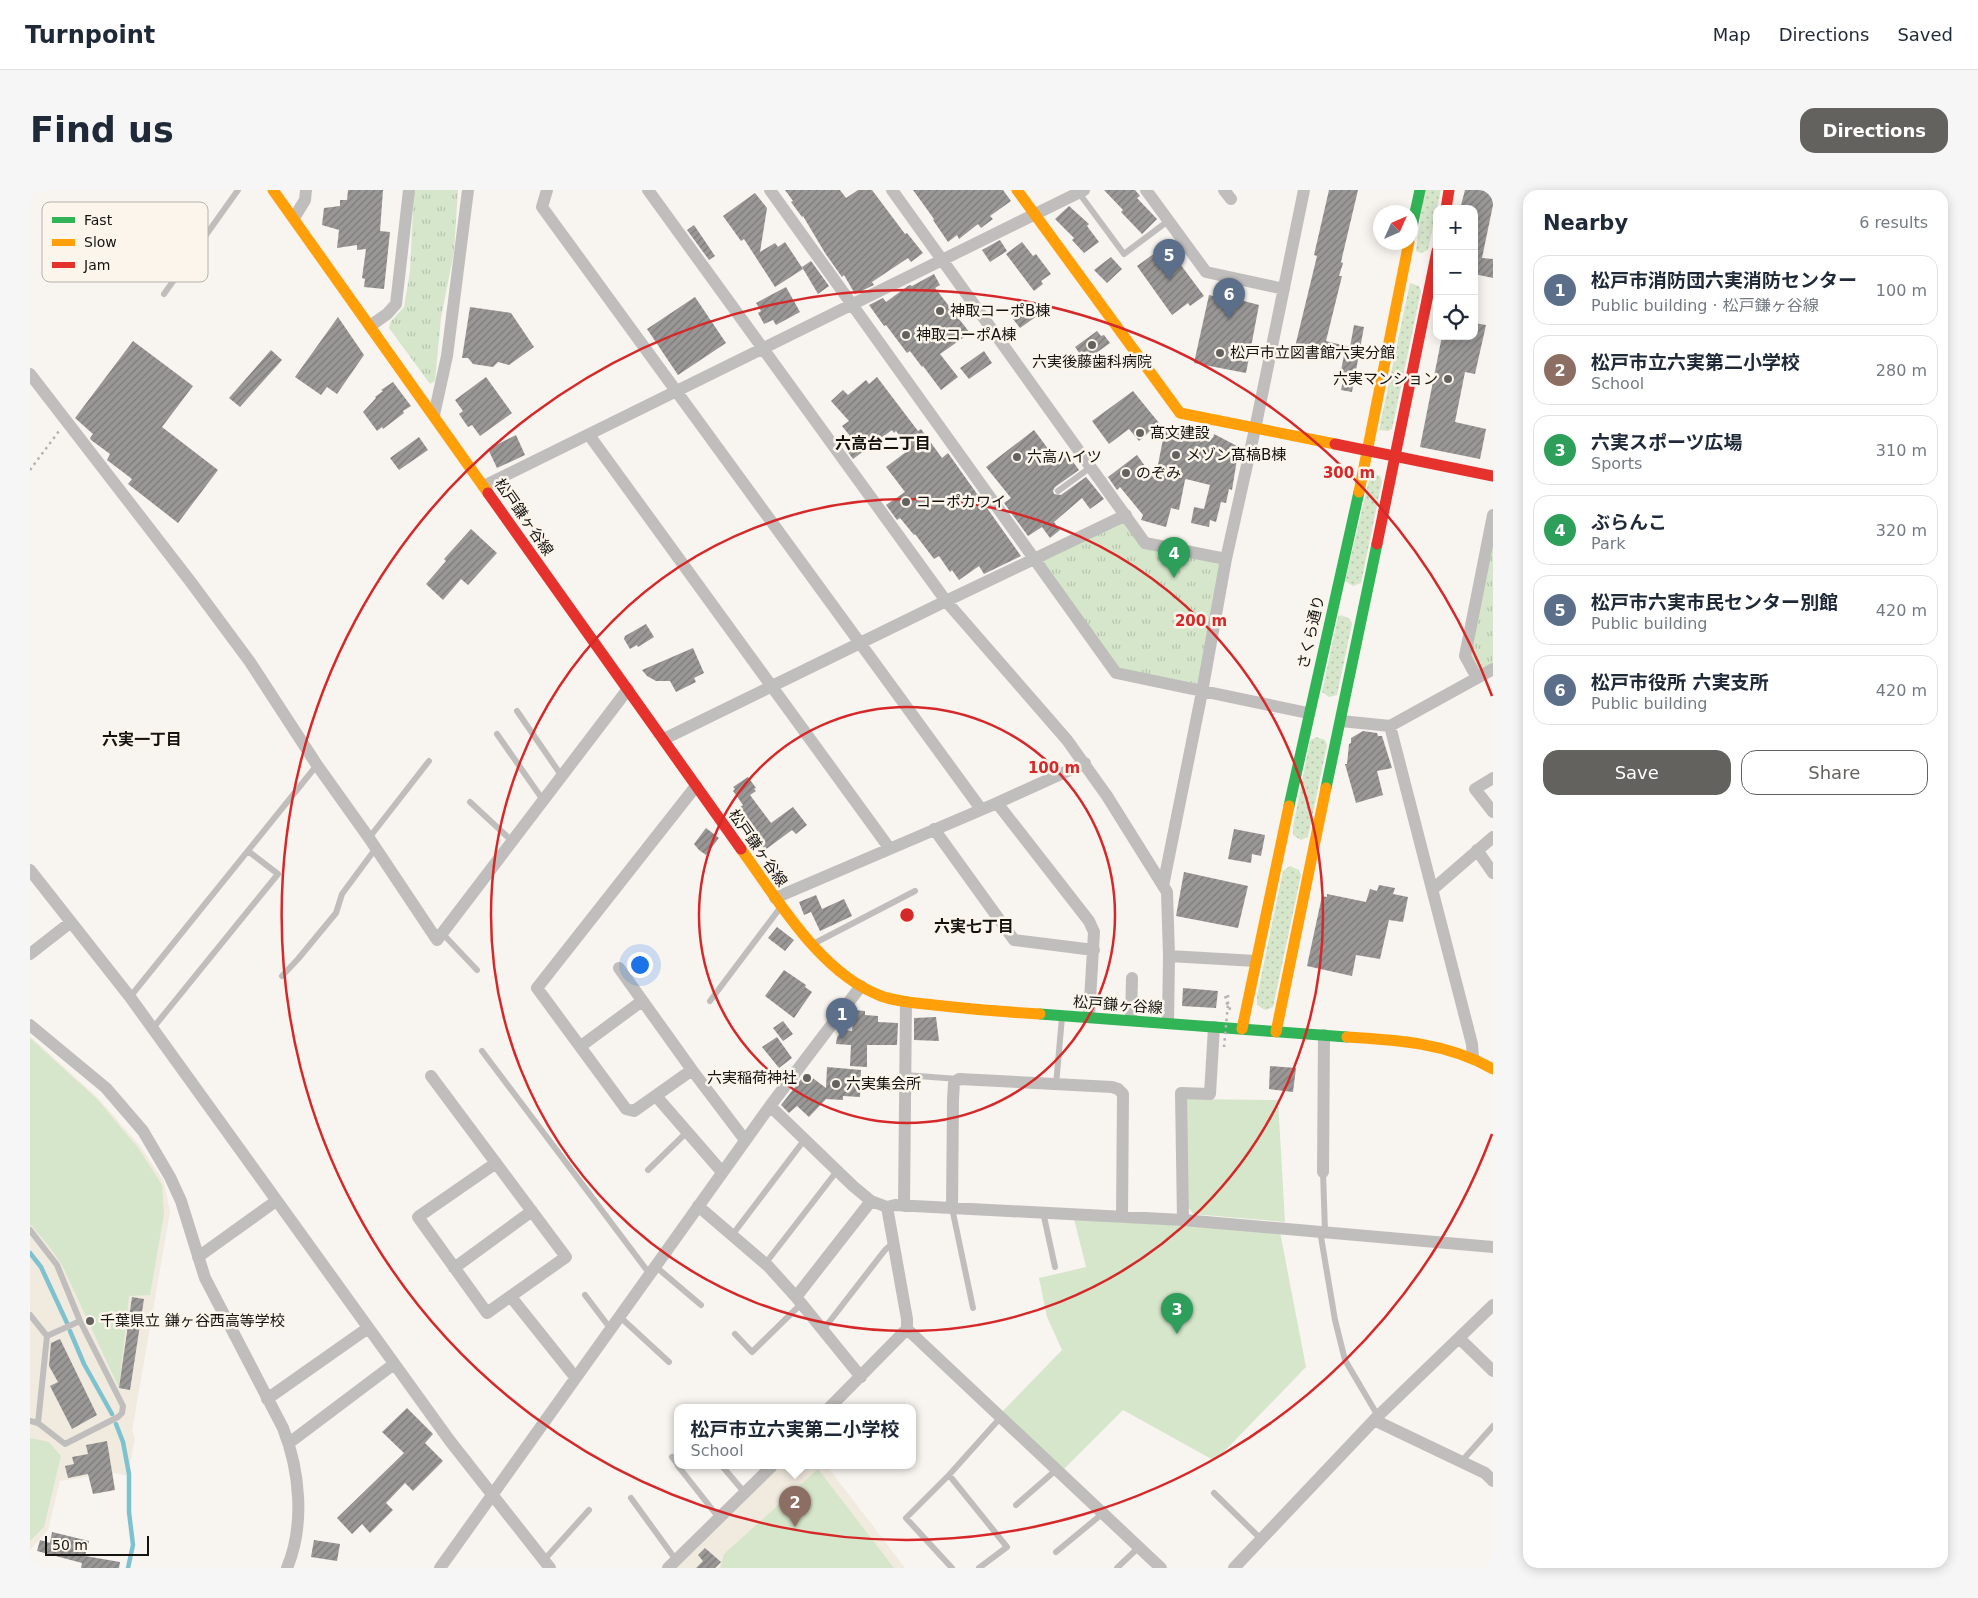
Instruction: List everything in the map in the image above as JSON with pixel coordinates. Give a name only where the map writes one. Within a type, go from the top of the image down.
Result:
[{"type":"street","name":"松戸鎌ヶ谷線","points":[[273,190],[778,902],[812,945],[861,986],[882,996],[906,1002],[967,1009],[1408,1041],[1434,1045],[1473,1058],[1493,1069]]},
{"type":"street","points":[[294,218],[305,200],[306,190]]},
{"type":"street","points":[[370,326],[396,304],[409,190]]},
{"type":"street","points":[[434,416],[447,356],[468,190]]},
{"type":"street","points":[[547,190],[542,207],[981,809]]},
{"type":"street","points":[[648,190],[946,601],[1085,763],[1167,892],[1169,956],[1168,1023]]},
{"type":"street","points":[[770,190],[1116,674],[1308,713]]},
{"type":"street","points":[[892,190],[1145,543],[1226,559]]},
{"type":"street","points":[[1016,190],[1180,413],[1493,476]]},
{"type":"street","points":[[1146,190],[1206,272],[1284,289]]},
{"type":"street","points":[[1163,886],[1202,692],[1226,559],[1304,190]]},
{"type":"street","points":[[1417,205],[1420,190]]},
{"type":"street","points":[[1447,205],[1449,190]]},
{"type":"street","points":[[484,486],[1082,191]]},
{"type":"street","name":"さくら通り","points":[[1242,1029],[1308,713],[1368,452],[1407,250]]},
{"type":"street","points":[[1276,1032],[1433,270]]},
{"type":"street","points":[[30,374],[245,655],[317,765],[373,843],[437,940],[628,689]]},
{"type":"street","points":[[588,435],[890,850]]},
{"type":"street","points":[[664,740],[1126,515]]},
{"type":"street","points":[[1477,678],[1465,656],[1493,515]]},
{"type":"street","points":[[1341,721],[1390,726],[1493,669]]},
{"type":"street","points":[[1390,726],[1472,1044],[1473,1058]]},
{"type":"street","points":[[778,902],[934,829],[1085,763]]},
{"type":"street","points":[[1493,778],[1474,789],[1493,812]]},
{"type":"street","points":[[692,1070],[634,1111],[626,1109],[537,988],[696,786]]},
{"type":"street","points":[[997,803],[1089,921],[1094,932],[1089,1017]]},
{"type":"street","points":[[934,829],[1014,940],[1094,950]]},
{"type":"street","points":[[1433,889],[1493,837]]},
{"type":"street","points":[[1476,850],[1493,873]]},
{"type":"street","points":[[33,878],[71,922],[130,997],[394,1364],[492,1495],[547,1564]]},
{"type":"street","points":[[30,954],[71,922]]},
{"type":"street","points":[[1169,956],[1256,960]]},
{"type":"street","points":[[619,968],[745,1140]]},
{"type":"street","points":[[1131,1020],[1132,978]]},
{"type":"street","points":[[440,1568],[745,1140],[861,986]]},
{"type":"street","points":[[581,1046],[642,1001]]},
{"type":"street","points":[[904,1206],[906,1002]]},
{"type":"street","points":[[30,1025],[106,1088],[143,1131],[174,1185],[205,1278],[289,1443],[297,1484],[298,1504],[292,1557],[287,1568]]},
{"type":"street","points":[[1183,1220],[1181,1093],[1210,1094],[1214,1027]]},
{"type":"street","points":[[1322,1172],[1324,1035]]},
{"type":"street","points":[[431,1076],[532,1211],[566,1257],[487,1313],[418,1217],[496,1163]]},
{"type":"street","points":[[952,1208],[954,1083],[959,1079],[1112,1087],[1118,1089],[1123,1094],[1122,1217]]},
{"type":"street","points":[[656,1096],[722,1172]]},
{"type":"street","points":[[770,1106],[871,1201],[887,1207],[952,1208],[1183,1220],[1493,1247]]},
{"type":"street","points":[[198,1257],[276,1201]]},
{"type":"street","points":[[798,1301],[871,1201]]},
{"type":"street","points":[[698,1206],[733,1234],[765,1264],[861,1377]]},
{"type":"street","points":[[834,1404],[907,1329],[908,1319],[887,1207]]},
{"type":"street","points":[[454,1268],[532,1211]]},
{"type":"street","points":[[511,1296],[576,1377]]},
{"type":"street","points":[[1234,1568],[1376,1418],[1493,1304]]},
{"type":"street","points":[[267,1398],[368,1328]]},
{"type":"street","points":[[907,1329],[1161,1568]]},
{"type":"street","points":[[1459,1338],[1493,1371]]},
{"type":"street","points":[[289,1443],[394,1364]]},
{"type":"street","points":[[1376,1418],[1485,1473],[1493,1481]]},
{"type":"street","points":[[672,1564],[769,1469]]},
{"type":"lane","points":[[208,232],[238,190]]},
{"type":"lane","points":[[1082,191],[1124,254],[1168,221]]},
{"type":"lane","points":[[164,294],[173,282]]},
{"type":"lane","points":[[1058,491],[1091,468]]},
{"type":"lane","points":[[517,711],[562,776]]},
{"type":"lane","points":[[497,734],[543,800]]},
{"type":"lane","points":[[282,976],[336,912],[342,894],[373,843],[429,761]]},
{"type":"lane","points":[[130,997],[317,765]]},
{"type":"lane","points":[[470,802],[512,841]]},
{"type":"lane","points":[[153,1028],[278,874],[248,851]]},
{"type":"lane","points":[[812,945],[915,891]]},
{"type":"lane","points":[[710,1001],[778,902]]},
{"type":"lane","points":[[442,934],[477,970]]},
{"type":"lane","points":[[1056,1085],[1062,1016]]},
{"type":"lane","points":[[482,1050],[652,1270],[701,1305]]},
{"type":"lane","points":[[905,1075],[959,1079]]},
{"type":"lane","points":[[648,1170],[687,1132]]},
{"type":"lane","points":[[733,1234],[805,1139]]},
{"type":"lane","points":[[765,1264],[837,1170]]},
{"type":"lane","points":[[1322,1172],[1322,1231],[1335,1320],[1345,1360],[1376,1418]]},
{"type":"lane","points":[[952,1208],[973,1308]]},
{"type":"lane","points":[[1042,1212],[1055,1267]]},
{"type":"lane","points":[[30,1230],[57,1265],[80,1321],[123,1406],[122,1413],[118,1417],[66,1444],[38,1423],[30,1421]]},
{"type":"lane","points":[[822,1331],[885,1250],[894,1242]]},
{"type":"lane","points":[[585,1295],[610,1328]]},
{"type":"lane","points":[[735,1334],[752,1352],[798,1301]]},
{"type":"lane","points":[[30,1315],[47,1336],[38,1423]]},
{"type":"lane","points":[[620,1316],[669,1362]]},
{"type":"lane","points":[[47,1336],[80,1321]]},
{"type":"lane","points":[[952,1568],[906,1518],[949,1475],[1001,1417]]},
{"type":"lane","points":[[1461,1462],[1493,1426]]},
{"type":"lane","points":[[681,1469],[719,1518]]},
{"type":"lane","points":[[724,1469],[744,1493]]},
{"type":"lane","points":[[1016,1505],[1056,1470]]},
{"type":"lane","points":[[949,1475],[1007,1547],[979,1568]]},
{"type":"lane","points":[[1214,1493],[1261,1539]]},
{"type":"lane","points":[[631,1498],[672,1564]]},
{"type":"lane","points":[[547,1564],[589,1510]]},
{"type":"lane","points":[[1056,1552],[1102,1514]]},
{"type":"lane","points":[[1117,1568],[1139,1547]]},
{"type":"path","points":[[30,470],[66,422]]},
{"type":"path","points":[[1224,1047],[1228,1004],[1228,995],[1225,995],[1228,1008]]},
{"type":"shaded area","name":"千葉県立 鎌ヶ谷西高等学校","points":[[30,1036],[98,1098],[141,1147],[164,1182],[170,1212],[132,1431],[135,1438],[128,1476],[114,1473],[60,1481],[48,1530],[30,1550]]},
{"type":"shaded area","points":[[774,1469],[829,1469],[905,1568],[674,1568]]},
{"type":"green space","points":[[414,190],[458,190],[454,252],[441,318],[435,381],[430,384],[389,328],[391,321],[404,307],[410,271]]},
{"type":"green space","points":[[1424,190],[1441,190],[1438,205],[1433,205],[1433,227],[1428,250],[1421,253],[1416,251],[1418,250]]},
{"type":"green space","points":[[1410,283],[1419,286],[1421,291],[1392,429],[1388,431],[1379,430]]},
{"type":"green space","points":[[1371,472],[1380,476],[1382,481],[1361,583],[1353,586],[1345,581]]},
{"type":"green space","points":[[1126,515],[1145,543],[1226,559],[1202,692],[1116,673],[1035,559]]},
{"type":"green space","points":[[1493,536],[1493,669],[1477,678],[1465,656]]},
{"type":"green space","points":[[1341,615],[1350,619],[1352,624],[1337,695],[1329,697],[1322,692],[1338,617]]},
{"type":"green space","points":[[1316,737],[1325,740],[1327,745],[1308,837],[1301,840],[1293,835],[1293,827],[1310,741]]},
{"type":"green space","points":[[1290,866],[1299,870],[1301,875],[1273,1007],[1265,1010],[1257,1005],[1257,997],[1283,871]]},
{"type":"green space","points":[[30,1038],[97,1099],[139,1149],[162,1185],[164,1214],[150,1295],[129,1296],[119,1388],[62,1265],[30,1224]]},
{"type":"green space","points":[[1186,1099],[1278,1100],[1285,1222],[1193,1214],[1188,1207]]},
{"type":"green space","points":[[1074,1219],[1280,1232],[1306,1367],[1215,1461],[1123,1410],[1063,1470],[1002,1412],[1062,1350],[1047,1317],[1039,1278],[1086,1267]]},
{"type":"green space","points":[[30,1438],[49,1442],[61,1456],[44,1527],[30,1541]]},
{"type":"green space","points":[[818,1469],[894,1568],[720,1568],[724,1554]]},
{"type":"building","points":[[348,190],[383,190],[380,231],[390,232],[384,289],[364,287],[365,279],[362,278],[366,249],[357,250],[357,245],[337,248],[339,230],[322,225],[324,208],[340,206],[340,200],[347,200]]},
{"type":"building","points":[[785,190],[840,190],[846,198],[858,190],[872,190],[905,234],[907,233],[923,253],[911,262],[908,258],[872,282],[874,285],[855,294],[844,275],[842,277],[825,253]]},
{"type":"building","points":[[913,190],[1003,190],[1011,201],[990,216],[993,219],[981,228],[978,224],[959,239],[957,235],[948,242]]},
{"type":"building","points":[[1104,190],[1135,190],[1140,196],[1137,198],[1157,219],[1142,234],[1121,212],[1123,210]]},
{"type":"building","points":[[1329,190],[1358,190],[1341,262],[1343,263],[1339,276],[1342,276],[1326,341],[1350,347],[1354,325],[1364,327],[1352,392],[1341,390],[1344,377],[1340,376],[1344,355],[1323,352],[1322,354],[1295,347],[1317,256],[1314,255]]},
{"type":"building","points":[[1465,190],[1493,190],[1493,205],[1482,258],[1493,259],[1493,278],[1478,275],[1478,205],[1461,205]]},
{"type":"building","points":[[755,193],[767,208],[760,252],[775,243],[778,247],[785,242],[803,269],[775,287],[744,239],[741,241],[723,216]]},
{"type":"building","points":[[1069,206],[1089,224],[1087,226],[1099,242],[1084,253],[1072,240],[1074,238],[1055,219]]},
{"type":"building","points":[[694,225],[715,256],[709,260],[687,230]]},
{"type":"building","points":[[1000,240],[1007,251],[990,262],[982,250]]},
{"type":"building","points":[[1022,242],[1033,256],[1036,254],[1051,274],[1041,281],[1043,284],[1034,291],[1006,254]]},
{"type":"building","points":[[1166,245],[1204,296],[1190,306],[1188,303],[1172,315],[1137,266]]},
{"type":"building","points":[[1111,257],[1122,269],[1107,283],[1094,270]]},
{"type":"building","points":[[811,261],[829,286],[818,294],[802,267]]},
{"type":"building","points":[[934,274],[940,285],[935,288],[970,333],[940,354],[958,377],[941,390],[910,351],[907,353],[886,325],[884,326],[869,305],[883,298],[886,302],[908,286],[912,286]]},
{"type":"building","points":[[786,287],[800,312],[776,325],[773,320],[764,324],[758,313],[761,311],[756,303]]},
{"type":"building","points":[[1209,295],[1228,299],[1229,297],[1259,305],[1246,373],[1194,363]]},
{"type":"building","points":[[695,297],[726,343],[678,375],[647,329]]},
{"type":"building","points":[[1029,305],[1037,316],[1020,328],[1013,319]]},
{"type":"building","points":[[470,307],[511,313],[534,347],[509,365],[498,362],[493,367],[473,364],[468,358],[462,358]]},
{"type":"building","points":[[338,317],[364,355],[337,394],[327,387],[321,395],[295,377]]},
{"type":"building","name":"六実マンション","points":[[1478,324],[1486,325],[1475,374],[1465,372],[1455,422],[1486,429],[1480,459],[1420,447],[1441,340],[1478,340]]},
{"type":"building","name":"六実後藤歯科病院","points":[[1097,331],[1101,336],[1104,335],[1110,343],[1085,361],[1075,347]]},
{"type":"building","points":[[133,341],[193,386],[162,427],[218,470],[178,523],[128,484],[132,479],[107,460],[110,454],[91,440],[90,438],[93,434],[75,418]]},
{"type":"building","points":[[271,350],[282,360],[240,407],[229,398]]},
{"type":"building","points":[[984,351],[992,363],[969,379],[960,368]]},
{"type":"building","points":[[486,377],[512,413],[480,436],[472,425],[468,427],[459,414],[463,411],[455,400]]},
{"type":"building","points":[[877,377],[918,431],[921,429],[942,458],[948,453],[1021,556],[984,574],[979,566],[959,580],[952,570],[950,572],[939,556],[934,559],[900,518],[897,520],[886,505],[905,492],[886,467],[910,449],[896,431],[894,433],[892,430],[853,459],[845,448],[854,441],[842,426],[849,421],[831,401],[843,390],[848,395],[866,380],[869,384]]},
{"type":"building","points":[[393,382],[411,406],[383,429],[382,427],[377,431],[363,412],[375,397],[383,391],[381,390]]},
{"type":"building","points":[[1133,391],[1159,423],[1139,441],[1129,429],[1109,444],[1092,421]]},
{"type":"building","points":[[1165,429],[1213,438],[1214,434],[1239,447],[1232,490],[1229,489],[1226,503],[1221,502],[1216,522],[1210,520],[1209,527],[1191,523],[1194,507],[1204,509],[1210,485],[1186,479],[1179,510],[1171,508],[1166,527],[1141,520],[1143,515],[1120,487],[1117,490],[1108,477],[1137,455],[1155,480]]},
{"type":"building","points":[[1034,430],[1058,462],[1068,455],[1079,470],[1055,487],[1054,494],[1061,495],[1086,477],[1104,499],[1090,509],[1082,498],[1054,522],[1060,530],[1050,538],[1042,527],[1028,536],[1004,503],[1011,498],[986,467]]},
{"type":"building","points":[[516,435],[525,455],[497,468],[488,449]]},
{"type":"building","points":[[419,437],[428,450],[399,470],[390,458]]},
{"type":"building","points":[[471,529],[497,553],[468,585],[461,579],[443,600],[426,584],[446,561],[444,559]]},
{"type":"building","points":[[646,624],[654,637],[638,647],[637,645],[630,649],[624,639],[625,636]]},
{"type":"building","points":[[693,648],[704,673],[694,678],[696,682],[676,692],[670,681],[656,681],[647,676],[642,670]]},
{"type":"building","points":[[1363,731],[1377,733],[1378,736],[1382,736],[1392,768],[1377,771],[1383,795],[1356,803],[1345,764],[1347,764],[1351,738]]},
{"type":"building","points":[[748,777],[756,788],[754,789],[756,791],[750,795],[771,823],[793,807],[807,825],[796,834],[792,830],[765,850],[738,809],[743,805],[733,791],[735,789],[733,787]]},
{"type":"building","points":[[706,828],[719,838],[706,855],[694,844]]},
{"type":"building","points":[[1234,829],[1265,835],[1261,856],[1252,854],[1251,863],[1228,859]]},
{"type":"building","points":[[1184,872],[1248,886],[1238,928],[1176,916]]},
{"type":"building","points":[[1379,885],[1395,888],[1393,894],[1408,897],[1403,922],[1389,920],[1380,959],[1356,955],[1352,976],[1307,966],[1322,896],[1327,897],[1327,894],[1366,902],[1370,889],[1377,891]]},
{"type":"building","points":[[816,895],[822,909],[844,899],[852,916],[820,931],[811,912],[804,915],[799,902]]},
{"type":"building","points":[[777,927],[794,940],[785,951],[768,938]]},
{"type":"building","points":[[784,970],[806,985],[805,987],[812,992],[794,1018],[765,996]]},
{"type":"building","points":[[1183,988],[1218,991],[1216,1008],[1182,1006]]},
{"type":"building","points":[[854,1010],[865,1011],[865,1015],[878,1016],[878,1022],[898,1023],[897,1045],[867,1045],[867,1067],[850,1066],[851,1045],[836,1044],[837,1037],[843,1030],[852,1031]]},
{"type":"building","points":[[936,1017],[939,1041],[914,1040],[914,1018]]},
{"type":"building","points":[[783,1021],[793,1034],[783,1041],[773,1028]]},
{"type":"building","points":[[777,1037],[792,1058],[779,1068],[762,1047]]},
{"type":"building","points":[[1270,1066],[1296,1068],[1293,1092],[1269,1089]]},
{"type":"building","points":[[827,1067],[861,1070],[860,1097],[843,1096],[843,1100],[826,1099],[809,1117],[797,1106],[789,1113],[781,1105],[806,1073],[826,1088]]},
{"type":"building","points":[[132,1297],[144,1299],[130,1390],[119,1388]]},
{"type":"building","points":[[60,1339],[97,1415],[72,1429],[50,1386],[58,1382],[49,1366],[51,1343]]},
{"type":"building","points":[[407,1408],[433,1434],[425,1443],[443,1461],[413,1491],[405,1483],[386,1503],[393,1510],[370,1533],[362,1524],[352,1534],[337,1518],[404,1453],[382,1432]]},
{"type":"building","points":[[107,1441],[115,1490],[93,1494],[88,1474],[68,1478],[65,1466],[74,1464],[72,1457],[88,1454],[86,1445]]},
{"type":"building","points":[[52,1532],[89,1541],[85,1556],[120,1562],[119,1568],[81,1568],[82,1563],[37,1551],[40,1540],[50,1543]]},
{"type":"building","points":[[314,1540],[340,1544],[337,1561],[311,1557]]},
{"type":"building","points":[[705,1548],[721,1562],[715,1568],[696,1568],[703,1561],[698,1555]]},
{"type":"waterway","points":[[30,1253],[41,1267],[67,1323]]},
{"type":"waterway","points":[[70,1331],[84,1364],[112,1414]]},
{"type":"waterway","points":[[116,1424],[123,1442],[129,1474],[129,1512],[133,1545],[128,1568]]},
{"type":"traffic: fast","points":[[1417,205],[1420,190]]},
{"type":"traffic: fast","points":[[1289,806],[1359,492]]},
{"type":"traffic: fast","points":[[1326,788],[1377,544]]},
{"type":"traffic: fast","points":[[1040,1014],[1347,1037]]},
{"type":"traffic: slow","points":[[273,190],[488,493]]},
{"type":"traffic: slow","points":[[1017,190],[1180,413],[1335,444]]},
{"type":"traffic: slow","points":[[1359,492],[1407,250]]},
{"type":"traffic: slow","points":[[1276,1032],[1326,788]]},
{"type":"traffic: slow","points":[[1242,1029],[1289,806]]},
{"type":"traffic: slow","points":[[741,849],[802,933],[820,953],[859,985],[881,996],[900,1001],[1040,1014]]},
{"type":"traffic: slow","points":[[1347,1037],[1422,1044],[1458,1053],[1493,1069]]},
{"type":"traffic: jam","points":[[1447,205],[1449,190]]},
{"type":"traffic: jam","points":[[1377,544],[1433,271]]},
{"type":"traffic: jam","points":[[1335,444],[1493,476]]},
{"type":"traffic: jam","points":[[488,493],[741,849]]},
{"type":"place","name":"松戸市六実市民センター別館","points":[[1169,280]]},
{"type":"place","name":"神取コーポB棟","points":[[940,311]]},
{"type":"place","name":"松戸市役所 六実支所","points":[[1229,319]]},
{"type":"place","name":"神取コーポA棟","points":[[906,335]]},
{"type":"place","name":"六実後藤歯科病院","points":[[1092,345]]},
{"type":"place","name":"松戸市立図書館六実分館","points":[[1220,353]]},
{"type":"place","name":"六実マンション","points":[[1448,379]]},
{"type":"place","name":"髙文建設","points":[[1140,433]]},
{"type":"place","name":"メゾン髙槁B棟","points":[[1176,455]]},
{"type":"place","name":"六高ハイツ","points":[[1017,457]]},
{"type":"place","name":"のぞみ","points":[[1126,473]]},
{"type":"place","name":"コーポカワイ","points":[[906,502]]},
{"type":"place","name":"ぶらんこ","points":[[1174,578]]},
{"type":"place","name":"松戸市消防団六実消防センター","points":[[842,1039]]},
{"type":"place","name":"六実稲荷神社","points":[[807,1078]]},
{"type":"place","name":"六実集会所","points":[[836,1084]]},
{"type":"place","name":"千葉県立 鎌ヶ谷西高等学校","points":[[90,1321]]},
{"type":"place","name":"六実スポーツ広場","points":[[1177,1334]]},
{"type":"place","name":"松戸市立六実第二小学校","points":[[795,1527]]},
{"type":"district","name":"六高台二丁目","points":[[883,443]]},
{"type":"district","name":"六実一丁目","points":[[142,739]]},
{"type":"district","name":"六実七丁目","points":[[974,926]]}]
